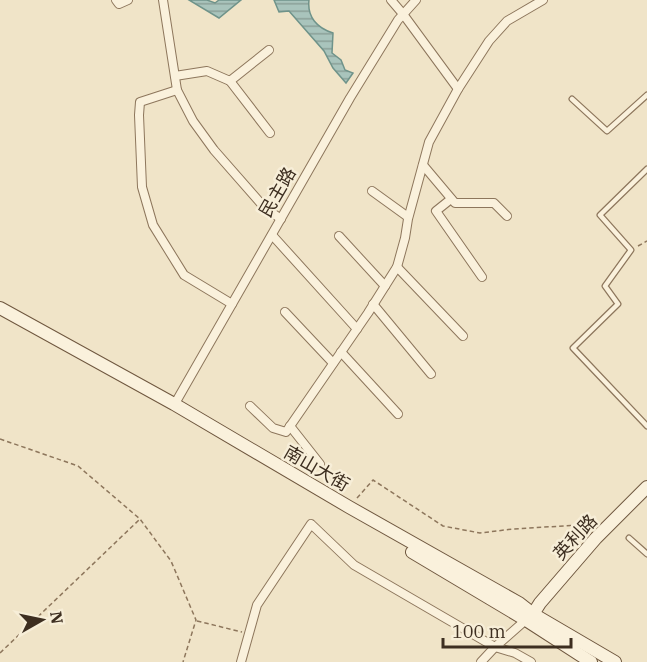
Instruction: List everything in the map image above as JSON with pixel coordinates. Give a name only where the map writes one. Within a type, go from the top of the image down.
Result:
[{"type":"street","points":[[116,0],[119,4],[128,0]]},
{"type":"street","points":[[163,0],[177,90],[193,121],[214,150],[264,207],[281,219]]},
{"type":"street","points":[[391,0],[458,89]]},
{"type":"street","name":"民主路","points":[[174,404],[352,96],[398,20],[416,0]]},
{"type":"street","points":[[250,406],[273,428],[286,432],[397,267],[429,142],[458,89],[489,41],[507,21],[532,3],[543,0]]},
{"type":"street","points":[[230,81],[269,50]]},
{"type":"street","points":[[175,76],[207,71],[230,81],[270,133]]},
{"type":"street","points":[[177,90],[140,102],[142,187],[153,225],[184,276],[232,304]]},
{"type":"street","points":[[423,165],[455,203],[494,203],[507,216]]},
{"type":"street","points":[[372,191],[408,217]]},
{"type":"street","points":[[452,199],[436,211],[482,276]]},
{"type":"street","points":[[272,235],[357,329]]},
{"type":"street","points":[[339,236],[385,286]]},
{"type":"street","points":[[397,267],[463,336]]},
{"type":"street","points":[[373,304],[431,374]]},
{"type":"street","name":"南山大街","points":[[0,308],[174,404],[519,603],[529,617],[591,662]]},
{"type":"street","points":[[285,312],[333,363]]},
{"type":"street","name":"南山大街","points":[[0,316],[162,406],[529,617],[615,662]]},
{"type":"street","points":[[341,352],[398,414]]},
{"type":"street","points":[[290,426],[320,464]]},
{"type":"street","name":"英利路","points":[[529,617],[596,538],[647,487]]},
{"type":"street","points":[[241,662],[256,605],[311,524],[354,565],[495,647],[531,662]]},
{"type":"street","points":[[482,662],[495,647],[529,617]]},
{"type":"lane","points":[[572,99],[607,131],[647,95]]},
{"type":"lane","points":[[647,170],[600,215],[631,250],[605,286],[618,304],[573,348],[647,426]]},
{"type":"lane","points":[[629,538],[647,554]]},
{"type":"path","points":[[631,250],[647,241]]},
{"type":"path","points":[[0,439],[78,466],[140,519],[171,561],[196,620],[183,662]]},
{"type":"path","points":[[349,507],[373,480],[443,525],[480,533],[612,523]]},
{"type":"path","points":[[0,653],[140,519]]},
{"type":"path","points":[[196,620],[249,634]]},
{"type":"water","points":[[189,0],[207,0],[215,3],[219,0],[241,0],[219,18]]},
{"type":"water","points":[[274,0],[309,0],[311,17],[322,28],[333,33],[332,53],[341,60],[345,70],[353,73],[346,83],[333,68],[324,51],[289,11],[279,12]]}]
